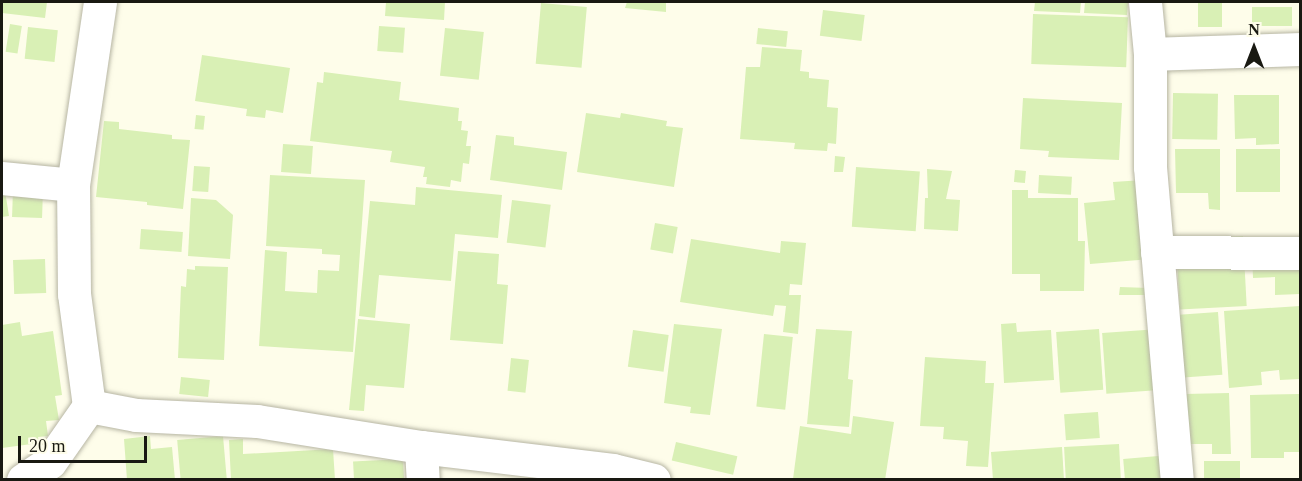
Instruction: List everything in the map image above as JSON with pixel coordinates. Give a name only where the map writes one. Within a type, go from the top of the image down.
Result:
[{"type":"street","points":[[23,480],[51,471],[89,406],[74,294],[73,185],[100,2]]},
{"type":"street","points":[[1145,2],[1150,54],[1150,167],[1177,480]]},
{"type":"street","points":[[1150,54],[1300,49]]},
{"type":"street","points":[[2,178],[73,185]]},
{"type":"street","points":[[1157,252],[1300,254]]},
{"type":"street","points":[[89,406],[136,415],[257,421],[421,447],[613,470],[654,480]]},
{"type":"street","points":[[421,447],[423,480]]},
{"type":"building","points":[[2,2],[47,2],[45,18],[2,13]]},
{"type":"building","points":[[386,2],[445,2],[444,20],[385,16]]},
{"type":"building","points":[[627,2],[666,2],[666,12],[625,8]]},
{"type":"building","points":[[1035,2],[1081,2],[1080,13],[1034,11]]},
{"type":"building","points":[[1085,2],[1128,2],[1127,15],[1084,13]]},
{"type":"building","points":[[541,3],[587,7],[582,68],[536,64]]},
{"type":"building","points":[[1198,3],[1222,3],[1222,27],[1198,27]]},
{"type":"building","points":[[1252,7],[1292,7],[1292,26],[1252,26]]},
{"type":"building","points":[[823,10],[865,15],[862,41],[820,36]]},
{"type":"building","points":[[1033,14],[1128,17],[1126,67],[1031,64]]},
{"type":"building","points":[[10,24],[22,26],[17,54],[6,52]]},
{"type":"building","points":[[379,26],[405,28],[403,53],[377,51]]},
{"type":"building","points":[[28,27],[58,30],[54,62],[25,59]]},
{"type":"building","points":[[445,28],[484,32],[479,80],[440,76]]},
{"type":"building","points":[[758,28],[788,31],[786,47],[756,44]]},
{"type":"building","points":[[762,47],[802,50],[800,71],[809,72],[809,78],[829,80],[827,107],[838,108],[836,144],[828,143],[827,151],[794,149],[795,143],[740,139],[746,67],[760,67]]},
{"type":"building","points":[[202,55],[290,68],[283,113],[266,110],[265,118],[246,116],[247,109],[195,101]]},
{"type":"building","points":[[324,72],[401,82],[399,100],[459,108],[458,121],[462,121],[461,130],[468,131],[466,146],[471,146],[469,164],[463,163],[461,182],[451,180],[450,187],[426,184],[427,177],[423,177],[425,167],[390,162],[392,151],[310,141],[317,82],[323,83]]},
{"type":"building","points":[[1173,93],[1218,94],[1217,140],[1172,139]]},
{"type":"building","points":[[1234,95],[1279,95],[1279,144],[1256,145],[1256,138],[1235,139]]},
{"type":"building","points":[[1023,98],[1122,103],[1119,160],[1048,157],[1049,151],[1020,149]]},
{"type":"building","points":[[586,113],[620,118],[621,113],[667,121],[666,126],[683,128],[674,187],[577,172]]},
{"type":"building","points":[[196,115],[205,116],[203,130],[195,129]]},
{"type":"building","points":[[104,121],[119,122],[119,129],[172,135],[172,139],[190,140],[183,209],[147,205],[147,202],[96,197]]},
{"type":"building","points":[[496,135],[514,137],[514,145],[567,152],[562,190],[490,180]]},
{"type":"building","points":[[283,144],[313,146],[311,174],[281,172]]},
{"type":"building","points":[[1175,149],[1220,149],[1220,210],[1209,209],[1208,193],[1176,193]]},
{"type":"building","points":[[1236,149],[1280,149],[1280,192],[1236,192]]},
{"type":"building","points":[[835,156],[845,157],[843,172],[834,172]]},
{"type":"building","points":[[194,166],[210,167],[208,192],[192,191]]},
{"type":"building","points":[[856,167],[920,171],[916,231],[852,227]]},
{"type":"building","points":[[927,169],[952,171],[946,199],[960,200],[958,231],[924,229],[925,198],[928,198]]},
{"type":"building","points":[[1015,170],[1026,171],[1025,183],[1014,182]]},
{"type":"building","points":[[270,175],[365,180],[353,352],[259,346],[265,250],[287,252],[285,291],[317,293],[318,270],[339,271],[340,255],[322,254],[322,249],[266,246]]},
{"type":"building","points":[[1039,175],[1072,177],[1071,195],[1038,193]]},
{"type":"building","points":[[1143,180],[1151,259],[1090,264],[1084,203],[1115,200],[1113,182]]},
{"type":"building","points":[[416,187],[502,195],[498,238],[455,234],[451,281],[379,275],[375,318],[359,316],[370,201],[415,205]]},
{"type":"building","points":[[13,190],[43,191],[42,218],[12,217]]},
{"type":"building","points":[[1012,190],[1028,190],[1028,198],[1078,198],[1078,241],[1085,241],[1084,291],[1040,291],[1040,274],[1012,274]]},
{"type":"building","points":[[5,191],[9,216],[2,217],[2,192]]},
{"type":"building","points":[[191,198],[216,200],[233,215],[230,259],[188,256]]},
{"type":"building","points":[[512,200],[551,205],[545,247],[507,243]]},
{"type":"building","points":[[655,223],[678,227],[673,254],[650,250]]},
{"type":"building","points":[[141,229],[183,232],[182,252],[140,249]]},
{"type":"building","points":[[1243,236],[1247,306],[1180,309],[1176,240]]},
{"type":"building","points":[[691,239],[780,253],[781,241],[806,243],[802,285],[790,284],[789,295],[801,295],[798,334],[783,332],[786,306],[775,305],[773,316],[680,302]]},
{"type":"building","points":[[1300,250],[1300,294],[1275,295],[1275,277],[1253,278],[1252,252]]},
{"type":"building","points":[[458,251],[499,254],[497,284],[508,285],[503,344],[450,340]]},
{"type":"building","points":[[45,259],[46,293],[14,294],[13,260]]},
{"type":"building","points":[[195,266],[228,267],[224,360],[178,358],[181,286],[186,287],[187,269],[195,270]]},
{"type":"building","points":[[1120,287],[1149,288],[1148,295],[1119,295]]},
{"type":"building","points":[[1300,306],[1300,379],[1280,380],[1279,370],[1261,372],[1262,385],[1229,388],[1224,311]]},
{"type":"building","points":[[1218,312],[1222,375],[1183,378],[1179,315]]},
{"type":"building","points":[[358,319],[410,324],[404,388],[366,385],[364,411],[349,410]]},
{"type":"building","points":[[20,322],[22,336],[53,331],[62,395],[55,396],[59,420],[46,421],[48,436],[38,437],[39,443],[2,448],[2,325]]},
{"type":"building","points":[[1016,323],[1017,332],[1051,330],[1054,380],[1004,383],[1001,324]]},
{"type":"building","points":[[674,324],[722,329],[710,415],[690,413],[691,407],[664,403]]},
{"type":"building","points":[[816,329],[852,331],[848,379],[853,380],[849,427],[807,424]]},
{"type":"building","points":[[1099,329],[1103,390],[1060,393],[1056,332]]},
{"type":"building","points":[[1159,329],[1163,390],[1106,394],[1102,333]]},
{"type":"building","points":[[633,330],[669,335],[664,372],[628,367]]},
{"type":"building","points":[[764,334],[793,337],[785,410],[756,407]]},
{"type":"building","points":[[925,357],[986,361],[985,383],[994,383],[988,467],[966,466],[968,441],[943,439],[944,427],[920,426]]},
{"type":"building","points":[[511,358],[529,360],[525,393],[508,391]]},
{"type":"building","points":[[181,377],[210,380],[208,397],[179,394]]},
{"type":"building","points":[[1229,393],[1231,454],[1212,454],[1212,444],[1189,444],[1185,394]]},
{"type":"building","points":[[1300,394],[1300,452],[1284,452],[1284,458],[1251,458],[1250,395]]},
{"type":"building","points":[[1098,412],[1100,438],[1066,440],[1064,414]]},
{"type":"building","points":[[853,416],[894,422],[885,480],[793,479],[800,426],[851,434]]},
{"type":"building","points":[[150,436],[151,449],[172,447],[175,480],[127,480],[124,439]]},
{"type":"building","points":[[223,436],[227,480],[181,480],[177,440]]},
{"type":"building","points":[[243,439],[243,454],[333,449],[335,480],[231,480],[229,440]]},
{"type":"building","points":[[676,442],[737,456],[733,475],[672,461]]},
{"type":"building","points":[[1119,444],[1121,480],[1066,480],[1064,447]]},
{"type":"building","points":[[1062,447],[1064,480],[993,480],[991,452]]},
{"type":"building","points":[[1170,455],[1172,480],[1125,480],[1123,459]]},
{"type":"building","points":[[403,459],[404,480],[354,480],[353,462]]},
{"type":"building","points":[[1204,461],[1240,461],[1240,480],[1204,480]]}]
